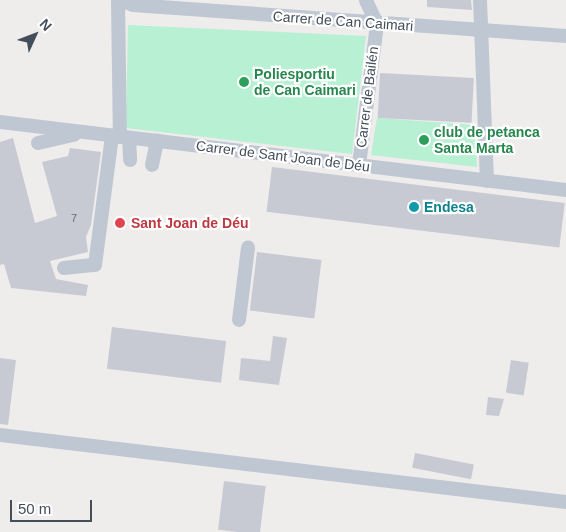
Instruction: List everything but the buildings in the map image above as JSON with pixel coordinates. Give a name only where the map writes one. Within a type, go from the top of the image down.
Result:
[{"type":"street","name":"Carrer de Can Caimari","points":[[119,0],[133,5],[377,24],[484,29],[566,36]]},
{"type":"street","points":[[64,268],[95,265],[120,137],[119,0]]},
{"type":"street","points":[[366,0],[377,24]]},
{"type":"street","points":[[480,0],[484,29],[487,181]]},
{"type":"street","name":"Carrer de Bailén","points":[[359,165],[377,24]]},
{"type":"street","name":"Carrer de Sant Joan de Déu","points":[[0,122],[566,190]]},
{"type":"street","points":[[38,143],[84,132]]},
{"type":"street","points":[[120,137],[130,160]]},
{"type":"street","points":[[152,165],[156,141]]},
{"type":"street","points":[[239,320],[248,248]]},
{"type":"street","points":[[0,435],[566,502]]},
{"type":"green space","name":"Poliesportiu de Can Caimari","points":[[128,25],[366,36],[352,154],[126,128]]},
{"type":"green space","name":"club de petanca Santa Marta","points":[[377,118],[475,125],[477,167],[371,155]]},
{"type":"place","name":"Poliesportiu de Can Caimari","points":[[244,82]]},
{"type":"place","name":"club de petanca Santa Marta","points":[[424,140]]},
{"type":"place","name":"Endesa","points":[[414,207]]},
{"type":"place","name":"Sant Joan de Déu","points":[[120,223]]}]
